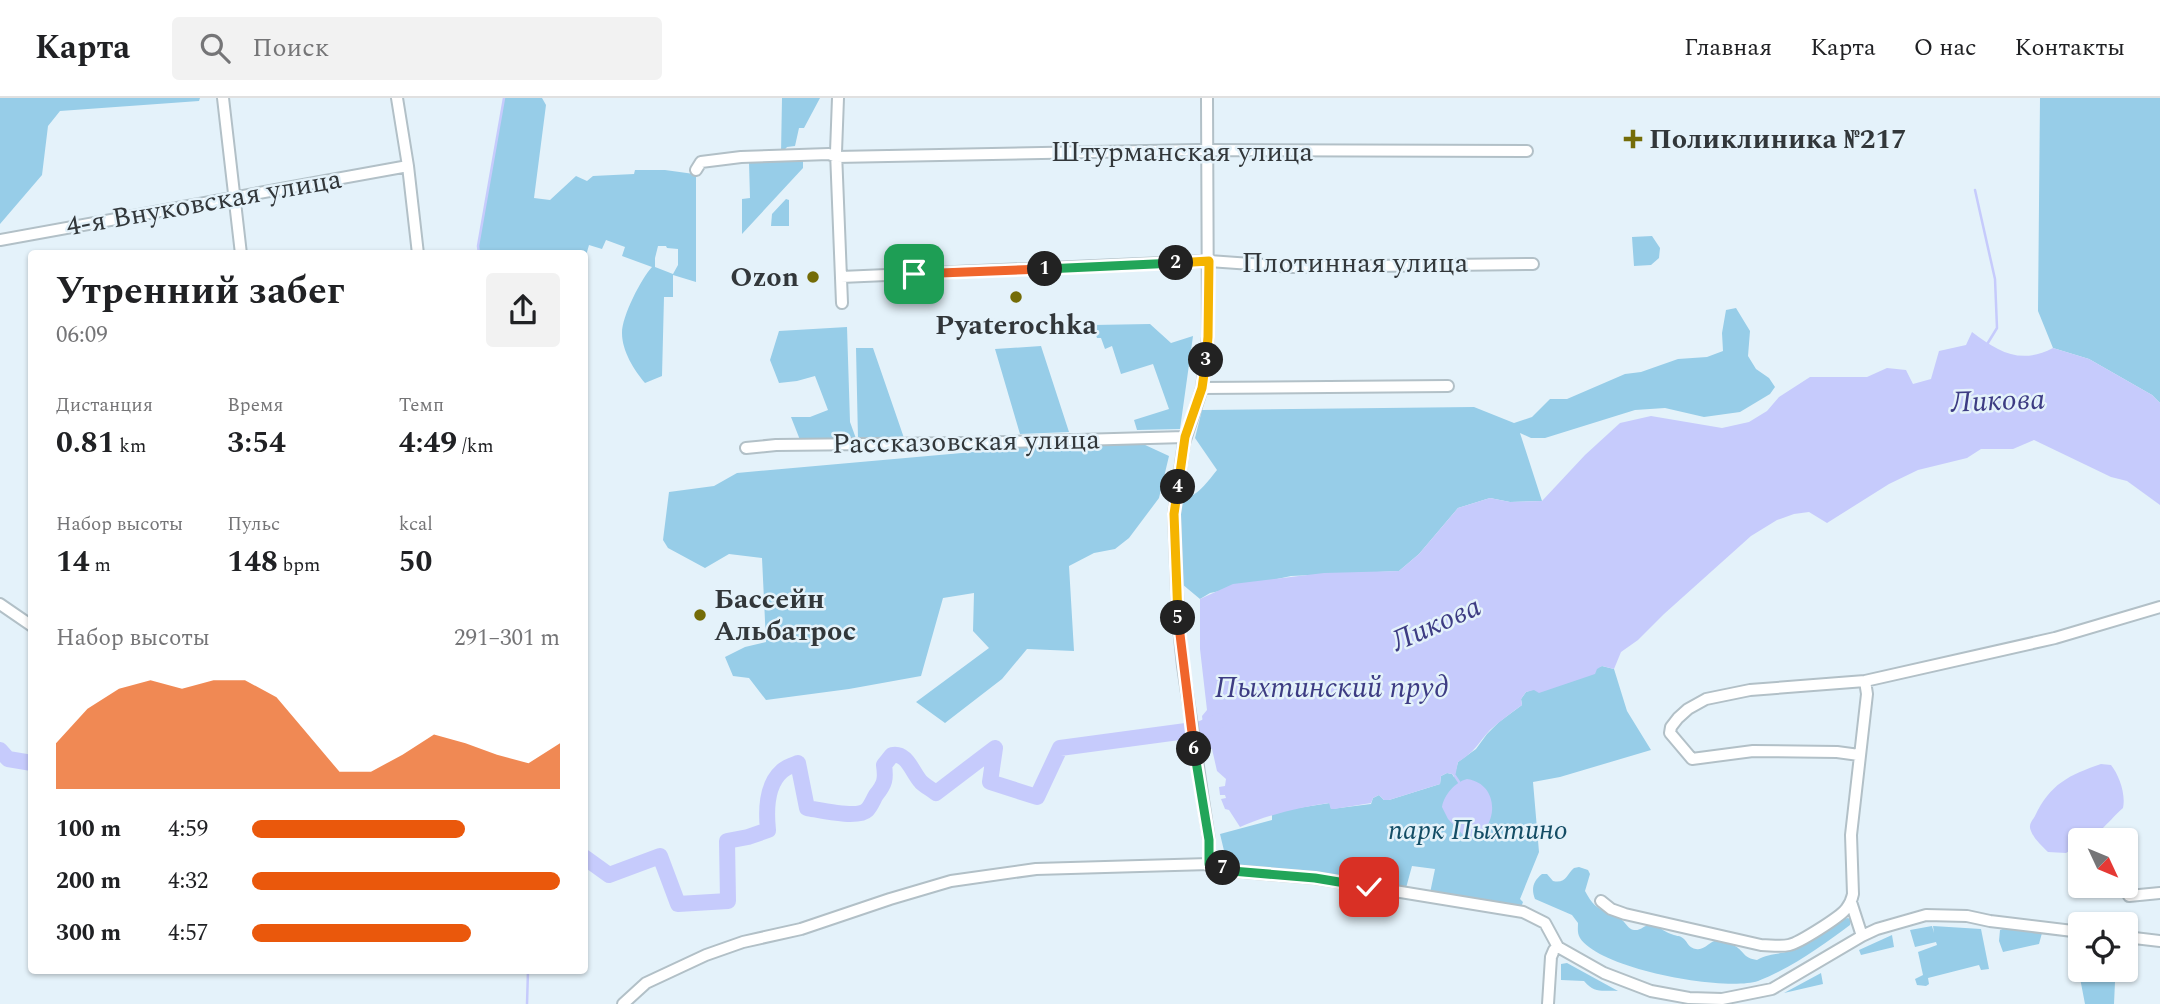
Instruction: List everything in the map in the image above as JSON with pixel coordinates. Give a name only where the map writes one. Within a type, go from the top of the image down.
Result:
[{"type":"street","points":[[223,98],[240,250]]},
{"type":"street","points":[[397,98],[418,250]]},
{"type":"street","points":[[838,98],[836,157],[842,303]]},
{"type":"street","points":[[1207,98],[1208,337],[1202,388],[1185,437],[1174,514],[1178,618],[1189,715],[1209,840],[1209,864]]},
{"type":"street","name":"Штурманская улица","points":[[696,170],[701,162],[741,157],[829,154],[836,157],[1208,150],[1527,152]]},
{"type":"street","name":"4-я Внуковская улица","points":[[0,240],[408,166]]},
{"type":"street","name":"Плотинная улица","points":[[841,277],[1209,261],[1293,267],[1533,264]]},
{"type":"street","points":[[1202,388],[1448,386]]},
{"type":"street","name":"Рассказовская улица","points":[[746,448],[776,445],[1185,437]]},
{"type":"street","points":[[0,604],[28,623]]},
{"type":"street","points":[[1859,755],[1837,752],[1753,751],[1692,759],[1670,733],[1678,718],[1706,699],[1750,690],[1865,681],[2055,638],[2160,607]]},
{"type":"street","points":[[1601,901],[1611,909],[1633,916],[1761,945],[1780,946],[1790,945],[1804,938],[1845,911],[1853,894],[1851,835],[1867,694],[1865,681]]},
{"type":"street","points":[[623,1004],[646,983],[706,955],[743,942],[801,929],[951,881],[1036,869],[1209,864],[1232,871],[1315,878],[1523,912],[1545,923],[1558,947],[1613,978],[1662,999],[1722,999],[1772,989],[1877,929],[1926,915],[1967,916],[2068,930]]},
{"type":"street","points":[[2138,896],[2160,893]]},
{"type":"street","points":[[1851,902],[1863,936]]},
{"type":"street","points":[[2138,939],[2160,942]]},
{"type":"street","points":[[1548,1004],[1550,957],[1558,947]]},
{"type":"green space","points":[[0,98],[200,98],[199,101],[60,111],[48,126],[42,175],[0,224]]},
{"type":"green space","points":[[504,98],[542,98],[546,105],[534,198],[550,200],[576,176],[587,181],[593,176],[634,174],[635,170],[694,174],[696,170],[696,282],[673,275],[673,297],[664,297],[662,376],[645,383],[629,360],[622,333],[633,298],[652,267],[622,256],[625,247],[606,240],[602,249],[589,245],[588,250],[478,250]],"holes":[[[658,246],[678,249],[678,265],[673,274],[655,267]]]},
{"type":"green space","points":[[782,98],[820,98],[804,128],[799,128],[795,146],[787,147],[781,154]]},
{"type":"green space","points":[[2040,98],[2160,98],[2160,403],[2152,395],[2089,359],[2053,348],[2038,311]]},
{"type":"green space","points":[[803,160],[803,168],[742,234],[742,199],[750,198],[749,162]]},
{"type":"green space","points":[[786,199],[789,200],[789,226],[771,226],[772,214]]},
{"type":"green space","points":[[1652,236],[1660,248],[1659,258],[1651,265],[1634,266],[1632,237]]},
{"type":"green space","points":[[1736,308],[1750,331],[1748,356],[1756,369],[1769,378],[1775,387],[1770,394],[1740,412],[1704,417],[1665,408],[1635,410],[1545,438],[1531,438],[1520,433],[1542,501],[1510,502],[1490,498],[1458,508],[1419,554],[1399,571],[1291,576],[1210,593],[1200,599],[1176,579],[1176,502],[1195,494],[1217,470],[1195,438],[1202,410],[1474,407],[1514,423],[1532,417],[1550,399],[1567,399],[1625,374],[1641,372],[1678,359],[1707,357],[1723,351],[1722,333],[1726,310]]},
{"type":"green space","points":[[1150,324],[1171,343],[1193,336],[1180,429],[1137,430],[1134,420],[1169,409],[1153,364],[1121,374],[1112,346],[1105,349],[1101,338],[1097,338],[1093,325]]},
{"type":"green space","points":[[847,327],[850,422],[858,444],[802,445],[791,417],[810,417],[828,410],[815,376],[779,383],[770,360],[779,331]]},
{"type":"green space","points":[[1041,346],[1069,432],[1020,434],[995,349]]},
{"type":"green space","points":[[856,348],[873,348],[904,438],[858,439]]},
{"type":"green space","points":[[1130,438],[1169,456],[1159,498],[1129,538],[1115,549],[1094,553],[1069,566],[1074,651],[1027,649],[1002,679],[945,723],[916,702],[989,648],[973,631],[974,593],[943,598],[921,676],[766,700],[749,678],[733,676],[725,657],[745,647],[766,642],[762,558],[729,554],[705,568],[668,548],[663,540],[669,492],[714,486],[737,473]]},
{"type":"green space","name":"парк Пыхтино","points":[[1602,666],[1614,669],[1627,711],[1651,750],[1560,777],[1533,782],[1539,852],[1520,899],[1523,902],[1520,910],[1430,893],[1435,869],[1412,866],[1406,888],[1231,866],[1226,859],[1220,834],[1272,820],[1272,812],[1330,803],[1331,809],[1371,804],[1373,798],[1379,795],[1384,800],[1389,800],[1440,784],[1441,776],[1447,773],[1454,777],[1458,762],[1476,749],[1499,722],[1522,705],[1521,699],[1526,692]]},
{"type":"green space","points":[[1574,868],[1588,870],[1590,874],[1585,891],[1599,908],[1617,916],[1632,929],[1655,925],[1681,937],[1696,949],[1720,941],[1734,945],[1747,956],[1757,960],[1795,950],[1843,919],[1851,920],[1850,925],[1794,963],[1758,981],[1741,984],[1719,983],[1664,975],[1611,959],[1592,949],[1580,938],[1578,923],[1572,915],[1535,899],[1534,885],[1542,874],[1547,874],[1553,881],[1561,881]]},
{"type":"green space","points":[[1932,926],[1934,933],[1933,926],[1981,929],[1989,969],[1981,970],[1979,965],[1928,978],[1929,984],[1926,986],[1917,985],[1915,979],[1923,975],[1918,952],[1937,945],[1936,942],[1915,947],[1910,930]]},
{"type":"green space","points":[[2000,930],[2042,933],[2039,944],[2003,952],[1999,941]]},
{"type":"green space","points":[[1892,935],[1894,947],[1861,955],[1859,950]]},
{"type":"green space","points":[[1567,963],[1618,991],[1595,990],[1584,981],[1561,980],[1561,964]]},
{"type":"green space","points":[[1821,973],[1823,984],[1784,993]]},
{"type":"green space","points":[[2081,982],[2115,982],[2114,1004],[2085,1004]]},
{"type":"water","name":"Пыхтинский пруд","points":[[1972,332],[2010,354],[2030,355],[2053,348],[2089,359],[2152,395],[2160,403],[2160,505],[2127,481],[2111,477],[2034,440],[2013,449],[1981,449],[1967,458],[1918,470],[1889,484],[1827,523],[1809,512],[1794,514],[1777,520],[1751,536],[1638,640],[1621,652],[1614,669],[1602,666],[1595,674],[1539,693],[1534,690],[1526,692],[1521,699],[1522,705],[1490,730],[1472,751],[1458,762],[1455,777],[1447,773],[1441,776],[1440,784],[1389,800],[1384,800],[1379,795],[1373,798],[1371,803],[1331,809],[1329,803],[1295,809],[1240,827],[1229,810],[1225,809],[1221,799],[1226,798],[1225,795],[1220,795],[1219,787],[1225,786],[1226,779],[1217,771],[1212,749],[1205,744],[1201,725],[1202,716],[1207,710],[1200,649],[1200,599],[1233,584],[1324,573],[1399,571],[1419,554],[1458,508],[1490,498],[1510,502],[1542,501],[1585,455],[1620,423],[1651,416],[1722,428],[1749,422],[1767,411],[1779,397],[1810,377],[1867,377],[1887,368],[1906,370],[1913,384],[1931,379],[1939,351],[1966,345]]},
{"type":"water","points":[[2101,764],[2111,765],[2123,791],[2123,808],[2102,828],[2068,828],[2068,852],[2048,852],[2032,834],[2031,823],[2054,788],[2079,772]]},
{"type":"water","points":[[1467,779],[1479,783],[1487,790],[1492,809],[1485,829],[1467,839],[1448,819],[1442,807],[1451,790]]},
{"type":"waterway","points":[[478,250],[504,98]]},
{"type":"waterway","points":[[1975,190],[1995,279],[1997,328],[1986,346]]},
{"type":"waterway","name":"Ликова","points":[[588,860],[609,875],[660,856],[678,904],[728,901],[727,841],[768,830],[767,807],[773,783],[784,770],[798,763],[807,808],[829,812],[856,814],[867,810],[883,784],[884,765],[892,755],[902,757],[921,782],[936,793],[995,748],[990,782],[1037,797],[1060,748],[1201,729],[1219,721]]},
{"type":"waterway","name":"Ликова","points":[[0,750],[8,759],[28,762]]},
{"type":"waterway","points":[[1455,776],[1459,782]]},
{"type":"waterway","points":[[527,1004],[528,974]]},
{"type":"place","name":"Поликлиника №217","points":[[1633,139]]},
{"type":"place","name":"Ozon","points":[[813,277]]},
{"type":"place","name":"Pyaterochka","points":[[1016,297]]},
{"type":"place","name":"Бассейн Альбатрос","points":[[700,615]]},
{"type":"route","points":[[914,274],[1209,261],[1207,354],[1202,388],[1185,437],[1174,514],[1178,618],[1189,715],[1209,840],[1209,864],[1232,871],[1315,878],[1369,887]]}]
